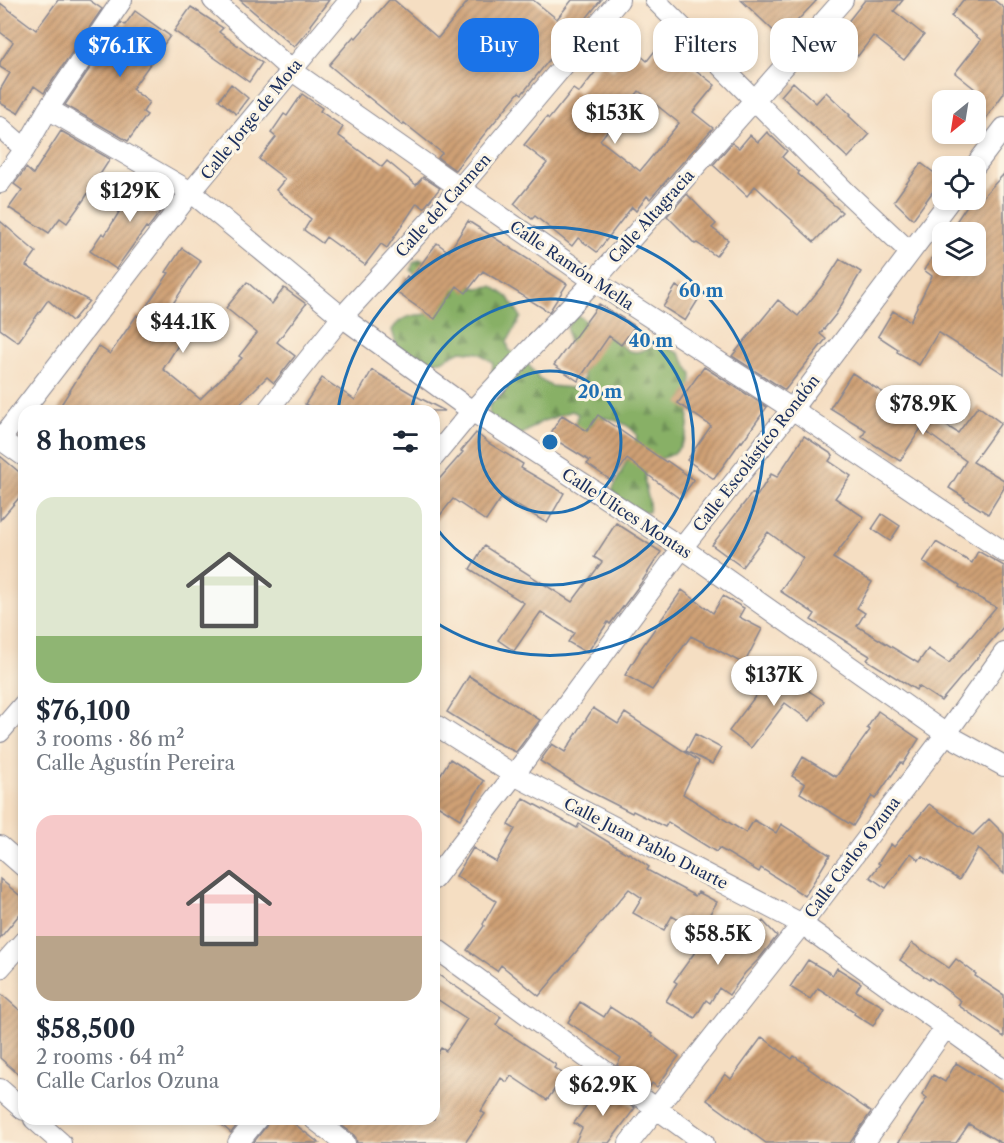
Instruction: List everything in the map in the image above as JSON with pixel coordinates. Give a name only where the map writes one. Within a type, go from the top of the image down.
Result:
[{"type":"street","points":[[0,183],[25,149],[48,109],[122,0]]},
{"type":"street","name":"Calle Ramón Mella","points":[[213,0],[291,70],[460,188],[594,281],[792,409],[1004,552]]},
{"type":"street","name":"Calle Jorge de Mota","points":[[27,405],[191,192],[350,0]]},
{"type":"street","name":"Calle del Carmen","points":[[272,405],[342,317],[460,188],[619,0]]},
{"type":"street","points":[[655,0],[845,191],[910,252]]},
{"type":"street","name":"Calle Altagracia","points":[[440,450],[472,411],[594,281],[843,0]]},
{"type":"street","name":"Calle Ulices Montas","points":[[48,109],[191,192],[342,317],[472,411],[682,548],[946,734],[1004,766]]},
{"type":"street","points":[[0,127],[25,149]]},
{"type":"street","points":[[983,156],[1004,128]]},
{"type":"street","name":"Calle Escolástico Rondón","points":[[440,871],[682,548],[792,409],[942,210]]},
{"type":"street","name":"Calle Jorge de Mota","points":[[0,440],[18,417]]},
{"type":"street","points":[[0,440],[18,452]]},
{"type":"street","name":"Calle Carlos Ozuna","points":[[629,1143],[802,924],[946,734],[1004,653]]},
{"type":"street","points":[[0,732],[18,711]]},
{"type":"street","name":"Calle Juan Pablo Duarte","points":[[440,728],[514,775],[802,924],[1004,1069]]},
{"type":"street","points":[[0,846],[18,862]]},
{"type":"street","points":[[0,968],[18,947]]},
{"type":"street","points":[[440,951],[704,1143]]},
{"type":"street","points":[[864,1143],[946,1028]]},
{"type":"street","points":[[0,1089],[18,1105]]},
{"type":"street","points":[[41,1125],[61,1143]]},
{"type":"street","points":[[238,1143],[252,1125]]},
{"type":"street","points":[[322,1125],[345,1143]]},
{"type":"green space","points":[[420,259],[463,284],[477,288],[492,286],[509,298],[521,317],[507,342],[509,350],[525,360],[539,379],[551,386],[573,388],[584,378],[582,362],[568,340],[567,327],[577,315],[629,351],[637,352],[660,345],[679,353],[692,374],[687,430],[682,444],[672,455],[656,460],[647,469],[645,486],[649,512],[635,510],[612,491],[635,444],[637,435],[626,425],[616,420],[601,418],[586,435],[573,434],[578,414],[572,411],[541,422],[521,435],[490,419],[493,363],[479,353],[461,351],[441,361],[424,363],[397,347],[392,330],[400,321],[409,316],[432,314],[433,294],[411,270],[413,263]]},
{"type":"building","points":[[58,0],[89,0],[102,9],[44,93],[34,86],[18,113],[0,103],[0,90],[10,73],[0,67],[0,62],[13,42],[0,32],[0,3],[36,30]]},
{"type":"building","points":[[240,0],[329,0],[294,47]]},
{"type":"building","points":[[389,0],[394,0],[438,38],[469,0],[533,0],[556,18],[551,18],[551,58],[522,94],[519,92],[455,170],[438,158],[442,153],[367,97],[329,65],[354,36],[356,38]]},
{"type":"building","points":[[572,0],[601,0],[586,18],[558,18]]},
{"type":"building","points":[[741,0],[817,0],[800,18],[770,18],[770,28]]},
{"type":"building","points":[[865,0],[903,0],[894,11],[924,35],[904,60],[873,36],[858,56],[858,18],[851,18]]},
{"type":"building","points":[[963,0],[994,0],[1004,8],[1004,93],[986,118],[986,90],[975,90],[955,73],[981,40],[951,16]]},
{"type":"building","points":[[191,7],[223,28],[219,32],[262,63],[249,82],[174,31]]},
{"type":"building","points":[[135,11],[170,36],[132,89],[149,102],[143,112],[147,115],[128,141],[65,105],[121,22],[125,25]]},
{"type":"building","points":[[653,53],[653,72],[698,72],[715,85],[693,112],[713,128],[650,199],[647,196],[636,211],[632,207],[597,252],[578,238],[572,246],[535,216],[532,219],[514,204],[547,163],[524,145],[573,89],[579,93],[595,72],[641,72],[641,56],[647,61]],"holes":[[[639,91],[679,123],[640,171],[600,140]]]},
{"type":"building","points":[[793,82],[816,103],[826,92],[869,135],[848,158],[781,96]]},
{"type":"building","points":[[231,84],[248,98],[236,114],[219,100]]},
{"type":"building","points":[[302,94],[322,108],[320,111],[343,127],[338,135],[382,167],[387,161],[416,185],[423,177],[440,188],[424,208],[417,203],[387,248],[381,244],[365,265],[326,237],[322,243],[304,230],[311,219],[276,190],[285,179],[259,159],[276,137],[271,133],[284,114],[287,116]]},
{"type":"building","points":[[61,131],[110,159],[67,223],[60,218],[49,233],[9,208],[22,190],[14,184],[26,168],[33,174]]},
{"type":"building","points":[[767,132],[787,151],[782,157],[842,212],[814,242],[755,186],[747,196],[713,165],[732,143],[739,148],[750,135],[758,142]]},
{"type":"building","points":[[921,163],[932,171],[932,193],[913,219],[894,201]]},
{"type":"building","points":[[1004,174],[1004,374],[938,332],[919,365],[897,352],[898,349],[878,336],[893,311],[910,321],[932,276],[986,276],[986,222],[956,222],[964,210],[986,210],[986,193]]},
{"type":"building","points":[[140,178],[171,197],[116,269],[90,251],[102,233],[105,235]]},
{"type":"building","points":[[687,194],[716,224],[712,228],[728,240],[716,256],[697,243],[695,244],[667,216]]},
{"type":"building","points":[[0,221],[36,252],[26,266],[89,301],[72,321],[48,300],[18,342],[0,329]]},
{"type":"building","points":[[468,221],[567,284],[549,312],[483,271],[466,293],[457,286],[435,319],[396,292],[407,276],[410,279],[437,243],[449,252]]},
{"type":"building","points":[[182,248],[201,261],[172,305],[193,320],[178,341],[180,342],[163,369],[200,399],[242,358],[239,356],[257,333],[226,308],[247,282],[272,304],[284,288],[306,304],[277,342],[295,356],[274,383],[267,377],[239,405],[61,405],[98,346],[110,354],[169,273],[166,272]]},
{"type":"building","points":[[932,258],[932,276],[924,270]]},
{"type":"building","points":[[840,259],[861,272],[836,314],[820,334],[826,339],[785,390],[732,356],[778,300],[798,316]]},
{"type":"building","points":[[676,286],[698,300],[685,321],[663,307]]},
{"type":"building","points":[[599,304],[635,326],[621,345],[609,336],[578,381],[554,365]]},
{"type":"building","points":[[704,367],[767,407],[714,479],[687,460],[711,426],[678,403]]},
{"type":"building","points":[[372,370],[433,405],[305,404],[322,378],[355,400]]},
{"type":"building","points":[[852,373],[901,404],[904,399],[958,433],[978,406],[1001,423],[973,462],[1004,480],[1004,488],[988,514],[949,488],[966,461],[921,428],[900,461],[862,437],[866,430],[830,408]]},
{"type":"building","points":[[562,415],[587,431],[598,415],[694,480],[680,499],[627,459],[612,481],[587,464],[590,461],[549,436]]},
{"type":"building","points":[[476,433],[523,464],[521,468],[564,493],[547,523],[502,497],[486,521],[453,499],[440,515],[440,478],[463,452],[461,451]]},
{"type":"building","points":[[804,436],[833,455],[829,461],[851,476],[835,498],[864,517],[833,558],[872,582],[857,608],[865,613],[857,626],[918,663],[928,649],[949,663],[996,607],[959,587],[960,585],[923,562],[936,542],[972,563],[978,551],[1004,566],[1004,626],[941,701],[918,686],[916,690],[867,660],[870,656],[811,620],[815,614],[780,591],[803,558],[768,532],[742,567],[712,545],[752,493],[757,496],[771,474],[777,477]]},
{"type":"building","points":[[0,456],[18,471],[18,499],[0,520]]},
{"type":"building","points":[[882,514],[900,526],[890,541],[872,529]]},
{"type":"building","points":[[616,523],[661,552],[641,583],[610,624],[608,622],[587,653],[568,642],[574,633],[541,612],[514,651],[498,640],[524,603],[470,569],[484,546],[572,602],[602,562],[594,557]]},
{"type":"building","points":[[682,590],[713,613],[723,596],[744,608],[739,617],[762,629],[744,664],[691,636],[652,690],[625,675]]},
{"type":"building","points":[[776,669],[824,701],[810,721],[785,703],[751,748],[729,731]]},
{"type":"building","points":[[469,676],[540,720],[516,752],[495,742],[447,712]]},
{"type":"building","points":[[593,708],[618,724],[625,713],[699,761],[683,794],[746,833],[754,820],[776,833],[781,824],[830,855],[805,896],[761,868],[759,872],[719,848],[716,852],[668,822],[665,827],[633,811],[632,813],[583,788],[540,761],[552,744],[565,752]]},
{"type":"building","points":[[878,711],[919,739],[903,764],[901,762],[875,799],[872,796],[853,826],[800,793],[805,784],[792,776],[803,757],[836,777],[870,730],[867,728]]},
{"type":"building","points":[[695,734],[721,748],[712,764],[686,751]]},
{"type":"building","points":[[450,759],[484,781],[460,819],[440,807],[440,775]]},
{"type":"building","points":[[523,798],[577,828],[579,824],[629,853],[649,867],[647,870],[695,896],[698,892],[717,902],[699,932],[672,916],[664,930],[633,913],[642,898],[629,889],[539,996],[501,965],[497,971],[467,950],[484,926],[496,901],[456,876],[473,848],[496,862],[515,829],[508,825]]},
{"type":"building","points":[[929,804],[973,835],[989,819],[1004,834],[1004,874],[978,848],[959,880],[922,856],[919,860],[911,853],[886,888],[870,877],[891,844],[894,847]]},
{"type":"building","points":[[0,879],[18,894],[18,916],[0,938]]},
{"type":"building","points":[[763,921],[777,936],[729,995],[719,988],[710,1003],[706,1000],[695,1018],[666,1001],[677,983],[674,981],[716,923],[745,939]]},
{"type":"building","points":[[912,943],[949,968],[956,959],[976,974],[975,976],[1004,995],[1004,1037],[958,1005],[961,1001],[930,978],[929,980],[900,960]]},
{"type":"building","points":[[808,960],[833,975],[837,968],[861,983],[856,991],[884,1007],[873,1026],[818,988],[810,999],[790,987]]},
{"type":"building","points":[[440,976],[501,1017],[496,1025],[556,1065],[554,1068],[565,1075],[547,1100],[511,1076],[507,1082],[501,1078],[481,1111],[485,1114],[465,1143],[357,1143],[353,1134],[341,1125],[440,1125],[440,1050],[446,1051],[467,1019],[440,1001]]},
{"type":"building","points":[[0,993],[18,1009],[18,1074],[0,1058]]},
{"type":"building","points":[[580,1002],[604,1017],[610,1007],[652,1034],[679,1056],[657,1087],[652,1083],[649,1088],[617,1065],[621,1058],[568,1022]]},
{"type":"building","points":[[762,1037],[792,1059],[794,1056],[809,1066],[808,1068],[871,1112],[850,1143],[766,1143],[707,1100],[725,1074],[731,1079]]},
{"type":"building","points":[[956,1063],[1004,1092],[1004,1143],[969,1124],[956,1143],[898,1143],[927,1098],[922,1094],[933,1075],[945,1082]]},
{"type":"building","points":[[602,1084],[635,1108],[609,1143],[575,1143],[582,1128],[574,1123]]},
{"type":"building","points":[[222,1125],[237,1125],[231,1133]]},
{"type":"building","points":[[296,1125],[319,1143],[253,1143],[266,1126]]}]
